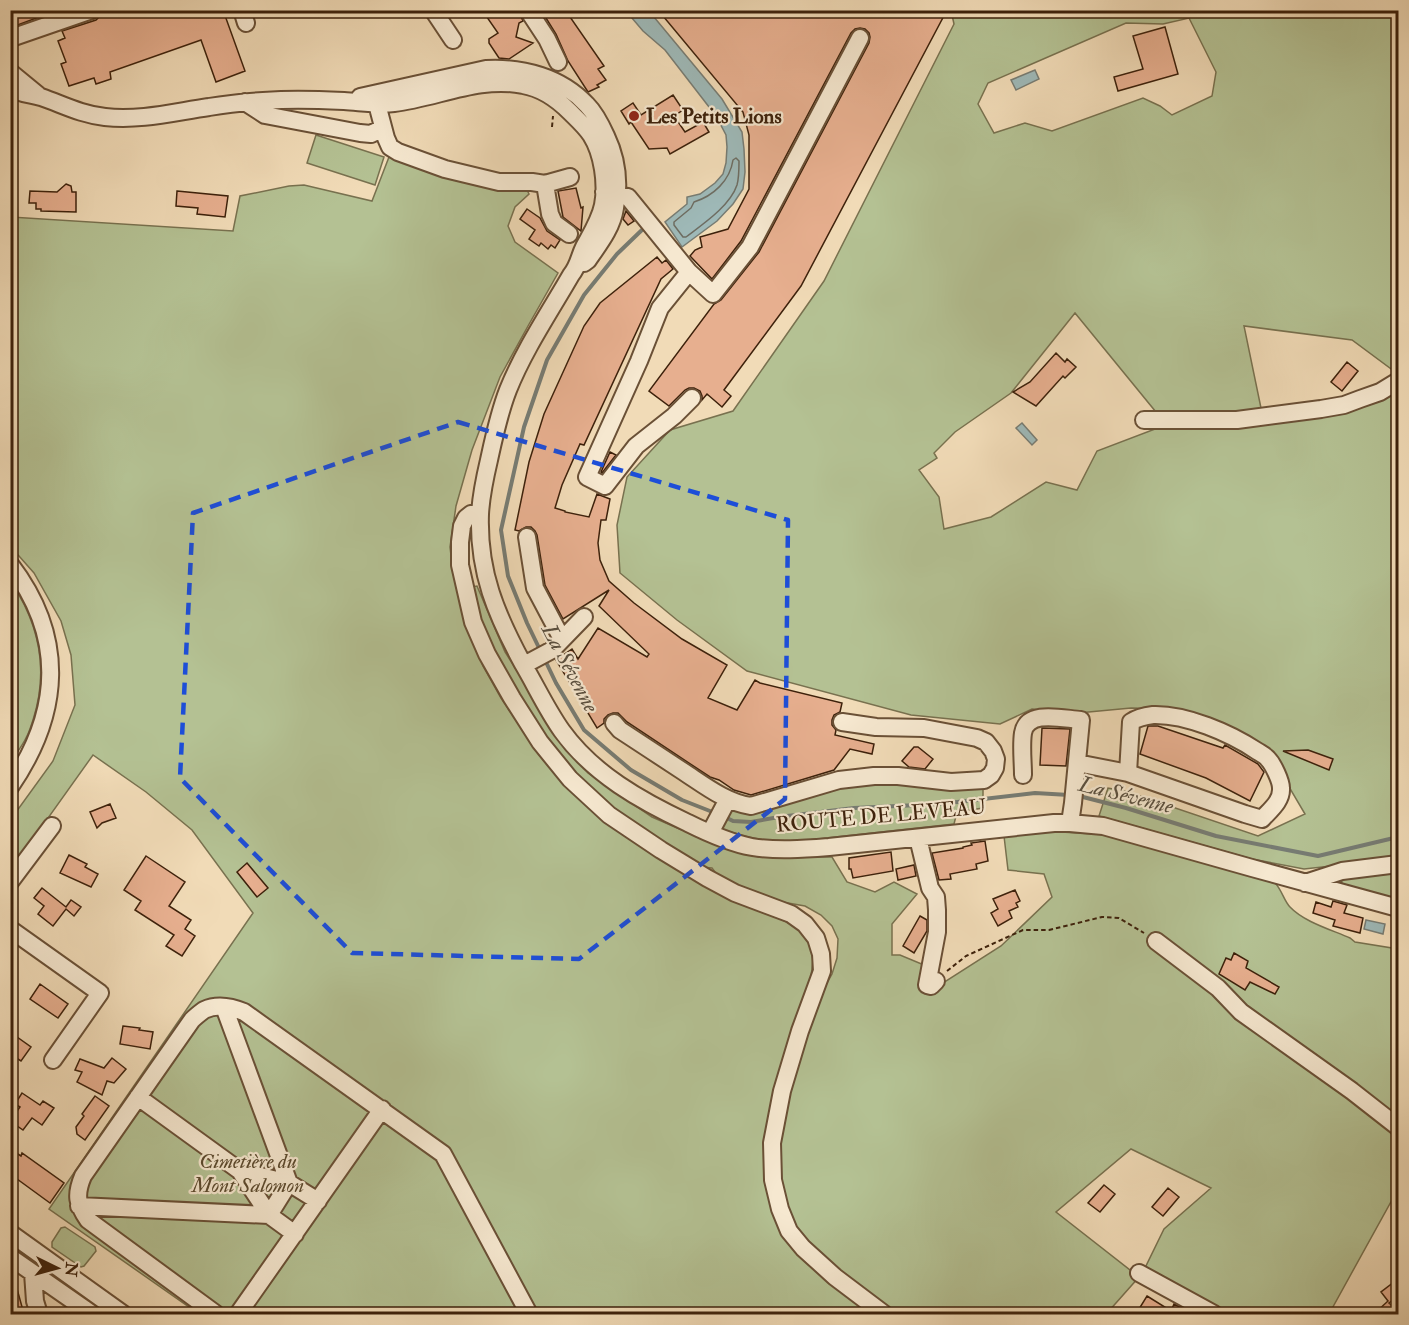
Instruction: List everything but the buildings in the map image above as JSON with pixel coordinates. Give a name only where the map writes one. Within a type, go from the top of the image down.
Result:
[{"type":"street","points":[[10,35],[15,37],[92,10]]},
{"type":"street","points":[[434,10],[453,40]]},
{"type":"street","points":[[528,10],[547,39],[558,62]]},
{"type":"street","points":[[610,193],[628,197],[688,273],[713,294],[750,247],[860,38]]},
{"type":"street","points":[[345,101],[486,69],[510,69],[534,73],[568,90],[586,104],[595,116],[612,148],[617,168],[610,193]]},
{"type":"street","points":[[10,72],[40,97]]},
{"type":"street","points":[[10,88],[85,114],[141,118],[245,102],[283,100],[377,104],[410,100],[484,83],[506,82],[525,85],[538,89],[560,103],[581,123],[592,137],[599,152],[610,193]]},
{"type":"street","points":[[245,102],[265,115],[360,133],[370,134],[383,128]]},
{"type":"street","points":[[377,104],[390,147],[445,170],[499,182],[545,184],[570,177]]},
{"type":"street","points":[[545,184],[550,214],[554,223],[569,234]]},
{"type":"street","name":"ROUTE DE LEVEAU","points":[[610,193],[612,219],[606,235],[588,260],[575,271],[529,347],[508,391],[495,432],[480,513],[481,545],[486,580],[504,625],[530,661],[561,730],[591,763],[632,794],[658,809],[750,846],[792,850],[1023,826],[1070,823],[1103,826],[1398,908]]},
{"type":"street","points":[[688,273],[660,308],[639,362],[587,477],[605,486],[636,446],[674,416],[692,398]]},
{"type":"street","points":[[1144,420],[1236,420],[1320,409],[1344,405],[1380,392],[1398,381]]},
{"type":"street","points":[[480,513],[471,514],[466,518],[462,526],[460,542],[460,566],[473,622],[487,654],[540,742],[570,779],[609,815],[707,878],[735,893],[791,914],[805,924],[816,938],[821,954],[822,971],[782,1090],[772,1143],[774,1180],[780,1209],[789,1231],[803,1248],[835,1277],[884,1314]]},
{"type":"street","points":[[527,537],[535,588],[557,645]]},
{"type":"street","points":[[10,564],[22,579],[39,612],[50,656],[51,680],[41,730],[27,761],[10,787]]},
{"type":"street","points":[[530,661],[557,645],[584,617]]},
{"type":"street","points":[[1077,763],[1128,772],[1262,819],[1278,803],[1281,789],[1278,776],[1268,759],[1244,742],[1204,725],[1177,717],[1153,715],[1131,722],[1128,772]]},
{"type":"street","points":[[1023,776],[1023,732],[1028,722],[1035,718],[1047,717],[1081,720],[1070,823]]},
{"type":"street","points":[[725,804],[735,802],[751,806],[839,780],[873,776],[898,776],[951,782],[984,780],[991,775],[994,768],[996,759],[993,752],[987,742],[978,738],[924,728],[876,727],[842,722]]},
{"type":"street","points":[[614,723],[620,730],[704,785],[725,804]]},
{"type":"street","points":[[712,829],[725,804]]},
{"type":"street","points":[[10,882],[52,826]]},
{"type":"street","points":[[918,838],[930,888],[936,897],[937,932],[927,985],[930,986],[936,981]]},
{"type":"street","points":[[1305,883],[1342,871],[1398,864]]},
{"type":"street","points":[[10,929],[100,993],[53,1060]]},
{"type":"street","points":[[1156,941],[1218,988],[1241,1012],[1352,1091],[1398,1127]]},
{"type":"street","points":[[224,1007],[290,1183]]},
{"type":"street","points":[[216,1314],[88,1220],[79,1206],[78,1188],[83,1176],[192,1020],[204,1010],[224,1007],[244,1012],[443,1154],[529,1314]]},
{"type":"street","points":[[138,1096],[240,1171],[269,1215],[295,1234]]},
{"type":"street","points":[[238,1314],[382,1109]]},
{"type":"street","points":[[240,1171],[290,1183],[318,1201]]},
{"type":"street","points":[[269,1215],[290,1183]]},
{"type":"street","points":[[79,1206],[269,1215]]},
{"type":"street","points":[[10,1233],[123,1314]]},
{"type":"street","points":[[10,1257],[92,1314]]},
{"type":"street","points":[[33,1273],[35,1301],[39,1314]]},
{"type":"street","points":[[1139,1273],[1214,1314]]},
{"type":"path","points":[[552,117],[552,127]]},
{"type":"path","points":[[936,981],[966,956],[1023,930],[1048,930],[1095,918],[1119,918],[1156,941]]},
{"type":"highlighted area","points":[[458,422],[788,520],[785,799],[579,959],[352,953],[180,778],[193,513]]},
{"type":"green space","points":[[956,11],[1398,11],[1398,374],[1352,340],[1244,326],[1261,408],[1233,415],[1163,414],[1156,412],[1075,313],[1011,393],[955,432],[934,453],[937,458],[919,470],[939,497],[944,529],[991,517],[1046,482],[1077,490],[1097,451],[1155,429],[1248,424],[1398,390],[1398,900],[1342,885],[1340,865],[1304,869],[1252,859],[1099,816],[1108,788],[1125,791],[1258,836],[1305,814],[1272,758],[1175,709],[1131,708],[1078,713],[1032,709],[1000,724],[911,715],[747,671],[677,620],[620,573],[617,525],[627,477],[670,430],[733,411],[824,281],[954,24],[952,15]],"holes":[[[1189,18],[1216,72],[1212,96],[1172,115],[1143,98],[1052,131],[1025,123],[994,133],[978,104],[988,83],[1126,23],[1163,24]]]},
{"type":"green space","points":[[316,135],[384,157],[375,185],[307,163]]},
{"type":"green space","name":"Cimetière du Mont Salomon","points":[[389,157],[441,176],[525,186],[529,194],[515,207],[508,226],[515,242],[558,273],[500,377],[472,450],[456,506],[450,547],[453,572],[468,627],[483,666],[501,698],[540,756],[561,781],[603,817],[763,911],[793,925],[803,934],[810,945],[813,959],[811,1012],[832,974],[837,958],[838,939],[832,926],[821,915],[805,906],[765,899],[721,880],[712,868],[701,867],[621,818],[575,777],[496,660],[480,619],[471,587],[477,586],[505,652],[566,748],[588,773],[652,817],[719,846],[759,857],[832,857],[847,882],[875,892],[894,882],[917,894],[892,924],[892,955],[900,955],[924,965],[920,989],[929,992],[1001,946],[1052,897],[1044,874],[1008,870],[1004,836],[1044,831],[1112,835],[1275,883],[1290,907],[1310,921],[1355,942],[1398,949],[1398,1189],[1329,1314],[1218,1314],[1143,1272],[1164,1229],[1211,1188],[1131,1149],[1056,1212],[1139,1277],[1108,1312],[1110,1314],[199,1314],[49,1209],[253,913],[192,830],[146,792],[93,755],[11,870],[11,819],[53,761],[75,705],[71,655],[61,621],[34,573],[11,547],[11,217],[233,231],[240,196],[304,185],[372,201]]},
{"type":"green space","points":[[11,582],[21,598],[35,631],[41,666],[38,701],[33,720],[27,736],[11,762]]},
{"type":"green space","points":[[856,782],[983,785],[983,808],[957,812],[954,824],[781,843],[720,829],[729,809]]},
{"type":"green space","points":[[65,1227],[95,1247],[96,1251],[84,1266],[81,1267],[52,1247],[52,1242],[61,1228]]},
{"type":"water","points":[[626,11],[649,11],[722,99],[742,132],[745,172],[743,189],[717,221],[682,247],[665,222],[687,204],[687,197],[700,194],[723,174],[726,163],[726,135],[716,116],[665,50],[643,31]]},
{"type":"water","points":[[1035,70],[1039,79],[1016,90],[1011,80]]},
{"type":"water","points":[[1022,423],[1037,440],[1032,445],[1016,428]]},
{"type":"water","points":[[1366,920],[1385,924],[1383,934],[1364,929]]},
{"type":"waterway","name":"La Sévenne","points":[[541,652],[508,576],[501,530],[524,427],[547,360],[584,295],[617,254],[646,228]]},
{"type":"waterway","name":"La Sévenne","points":[[544,658],[584,730],[631,770],[682,800],[715,813]]},
{"type":"waterway","name":"La Sévenne","points":[[725,817],[733,821],[751,822],[854,808],[940,804],[1035,793],[1069,795]]},
{"type":"waterway","name":"La Sévenne","points":[[1079,796],[1216,836],[1318,856],[1398,837]]},
{"type":"place","name":"Les Petits Lions","points":[[634,116]]}]
